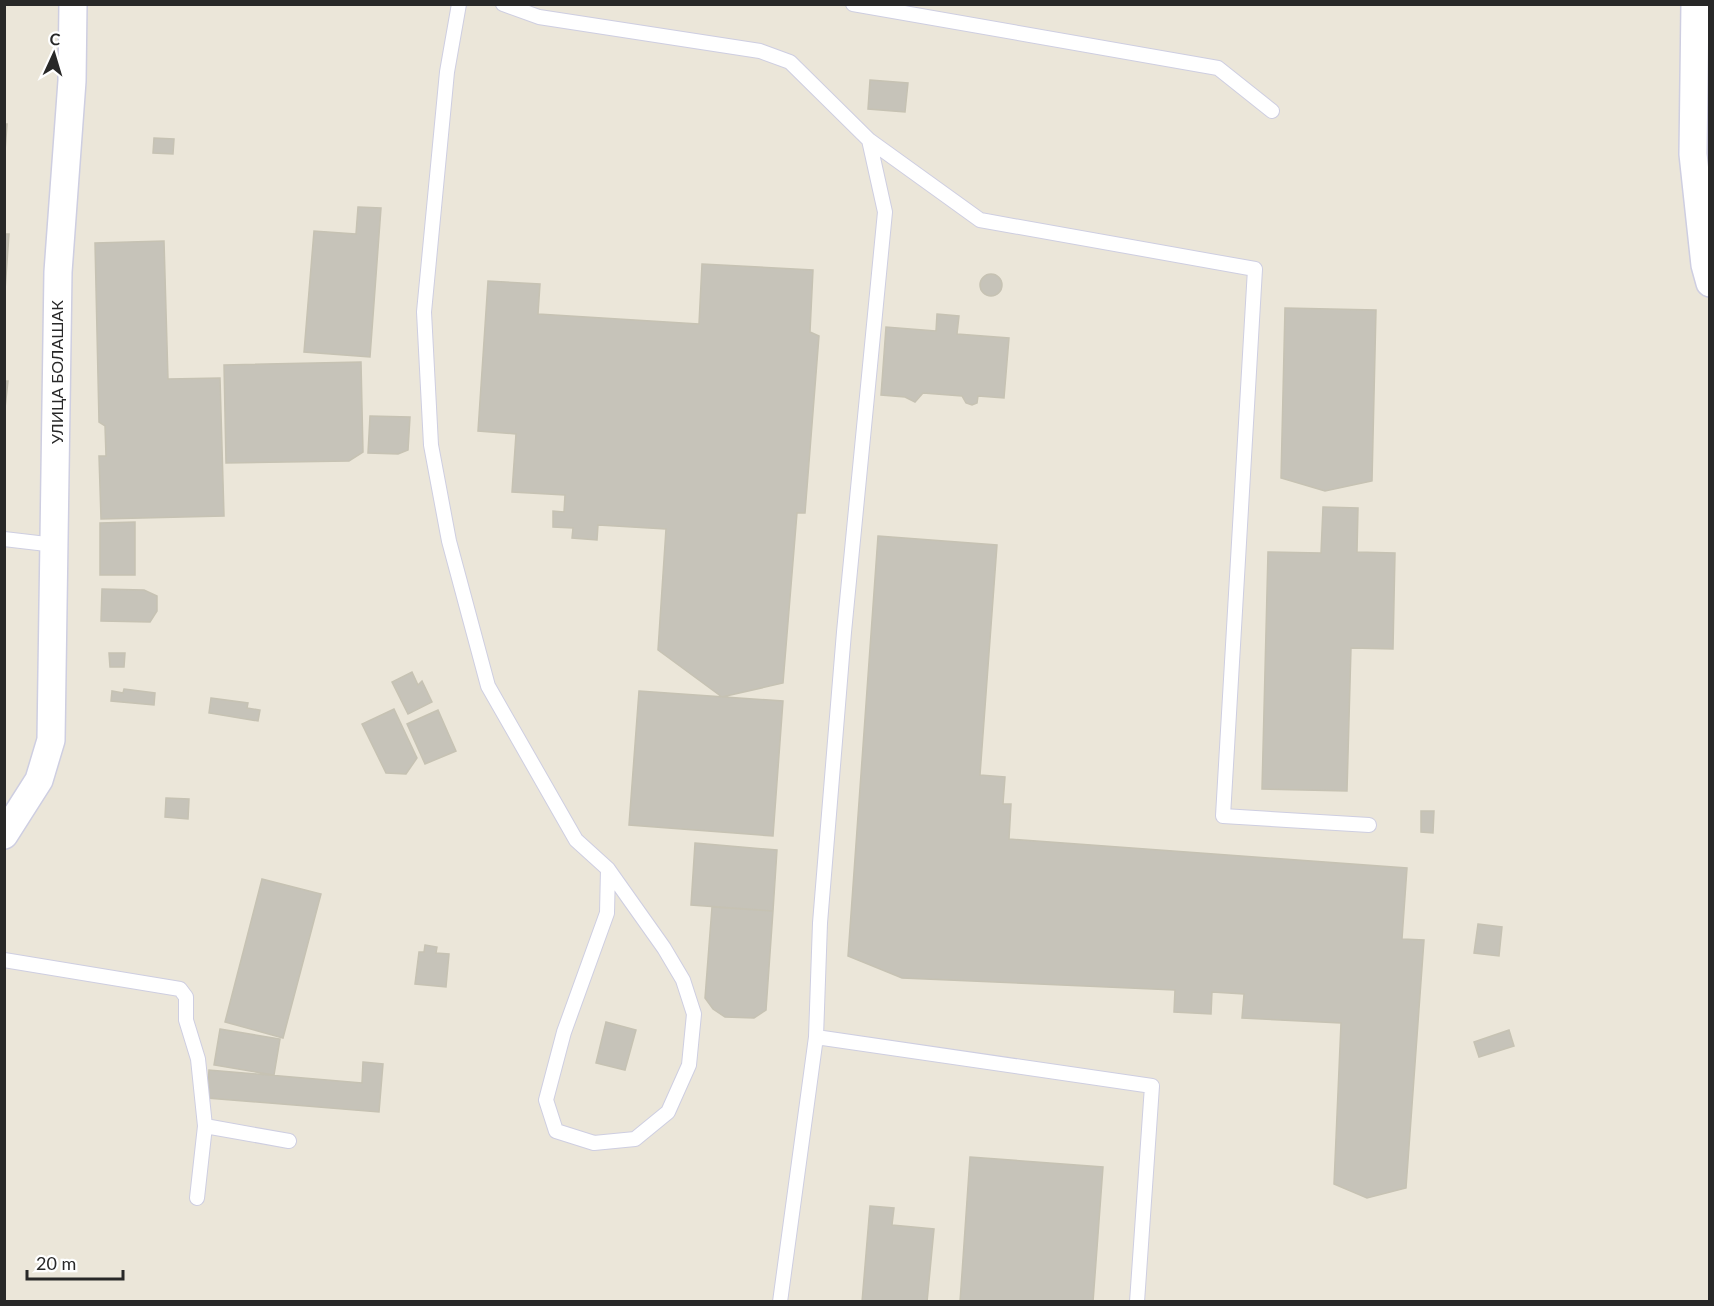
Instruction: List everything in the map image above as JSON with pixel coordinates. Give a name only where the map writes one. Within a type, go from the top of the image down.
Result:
[{"type":"street","name":"УЛИЦА БОЛАШАК","points":[[4,835],[39,780],[51,740],[56,545],[58,273],[72,81],[73,4]]},
{"type":"street","points":[[1695,4],[1702,56],[1693,154],[1705,265],[1710,283]]},
{"type":"lane","points":[[459,4],[447,72],[424,312],[431,445],[449,541],[488,686],[576,840],[608,869],[664,948],[683,980],[694,1014],[688,1065],[668,1112],[635,1139],[594,1143],[556,1131],[546,1100],[564,1032],[607,913],[608,869]]},
{"type":"lane","points":[[503,4],[538,17],[760,51],[789,62],[869,140],[980,220],[1255,269],[1223,816],[1369,825]]},
{"type":"lane","points":[[853,4],[1218,68],[1272,111]]},
{"type":"lane","points":[[780,1302],[816,1036],[820,923],[843,643],[885,212],[869,140]]},
{"type":"lane","points":[[4,539],[56,545]]},
{"type":"lane","points":[[4,960],[180,989],[186,997],[186,1020],[198,1059],[205,1126],[197,1198]]},
{"type":"lane","points":[[816,1036],[1152,1086],[1137,1302]]},
{"type":"lane","points":[[205,1126],[289,1141]]},
{"type":"building","points":[[870,80],[908,83],[905,112],[868,109]]},
{"type":"building","points":[[4,124],[7,124],[4,165]]},
{"type":"building","points":[[154,138],[174,139],[173,154],[153,153]]},
{"type":"building","points":[[358,207],[381,208],[370,357],[304,352],[314,231],[356,234]]},
{"type":"building","points":[[4,234],[9,234],[4,304]]},
{"type":"building","points":[[164,241],[168,379],[220,378],[224,516],[101,519],[99,456],[106,456],[105,426],[99,422],[95,243]]},
{"type":"building","points":[[702,264],[813,270],[810,332],[819,336],[805,513],[797,513],[783,683],[722,697],[658,650],[666,529],[598,525],[597,540],[572,538],[573,528],[553,527],[553,511],[564,512],[565,495],[512,492],[516,434],[478,431],[488,281],[540,284],[538,314],[699,324]]},
{"type":"building","points":[[987,274],[995,274],[1002,281],[1002,289],[995,296],[987,296],[980,289],[980,281]]},
{"type":"building","points":[[1285,308],[1376,310],[1372,481],[1325,491],[1281,478]]},
{"type":"building","points":[[937,314],[959,316],[957,334],[1009,338],[1004,398],[978,396],[977,403],[972,405],[966,403],[962,396],[923,393],[915,402],[905,397],[881,395],[886,327],[936,331]]},
{"type":"building","points":[[361,362],[363,452],[349,461],[226,463],[224,365]]},
{"type":"building","points":[[4,381],[8,381],[4,417]]},
{"type":"building","points":[[370,416],[410,417],[408,450],[398,454],[368,453]]},
{"type":"building","points":[[1323,507],[1358,508],[1357,552],[1395,553],[1393,649],[1351,648],[1347,791],[1262,789],[1268,552],[1321,553]]},
{"type":"building","points":[[135,522],[135,575],[100,575],[100,523]]},
{"type":"building","points":[[878,536],[997,545],[980,775],[1005,777],[1003,804],[1011,804],[1009,839],[1407,868],[1402,939],[1424,940],[1406,1188],[1367,1198],[1334,1184],[1341,1023],[1242,1018],[1244,994],[1212,992],[1211,1014],[1174,1012],[1175,990],[902,978],[848,956]]},
{"type":"building","points":[[102,589],[144,590],[157,596],[157,611],[150,622],[101,621]]},
{"type":"building","points":[[109,653],[125,653],[124,667],[110,667]]},
{"type":"building","points":[[412,672],[418,685],[422,681],[432,702],[408,714],[392,682]]},
{"type":"building","points":[[124,689],[155,693],[154,705],[111,701],[112,691],[123,693]]},
{"type":"building","points":[[639,691],[783,701],[773,836],[629,825]]},
{"type":"building","points":[[211,698],[248,703],[247,708],[260,710],[258,721],[209,713]]},
{"type":"building","points":[[394,709],[417,758],[406,774],[386,773],[362,724]]},
{"type":"building","points":[[438,710],[456,751],[425,764],[407,724]]},
{"type":"building","points":[[166,798],[189,799],[188,819],[165,817]]},
{"type":"building","points":[[1421,811],[1434,811],[1433,833],[1421,832]]},
{"type":"building","points":[[695,843],[777,850],[773,911],[691,905]]},
{"type":"building","points":[[262,879],[321,894],[283,1038],[225,1022]]},
{"type":"building","points":[[712,907],[773,911],[766,1010],[754,1018],[725,1017],[713,1009],[705,998]]},
{"type":"building","points":[[1478,924],[1502,927],[1499,956],[1474,953]]},
{"type":"building","points":[[425,945],[437,947],[436,953],[449,954],[446,987],[415,984],[419,952],[424,952]]},
{"type":"building","points":[[606,1022],[636,1030],[625,1070],[596,1063]]},
{"type":"building","points":[[220,1029],[280,1039],[274,1075],[214,1065]]},
{"type":"building","points":[[1509,1030],[1514,1046],[1479,1057],[1474,1042]]},
{"type":"building","points":[[363,1062],[383,1064],[379,1112],[207,1098],[209,1070],[362,1083]]},
{"type":"building","points":[[970,1157],[1103,1167],[1093,1302],[960,1302]]},
{"type":"building","points":[[870,1206],[894,1208],[892,1225],[934,1229],[927,1302],[862,1302]]}]
